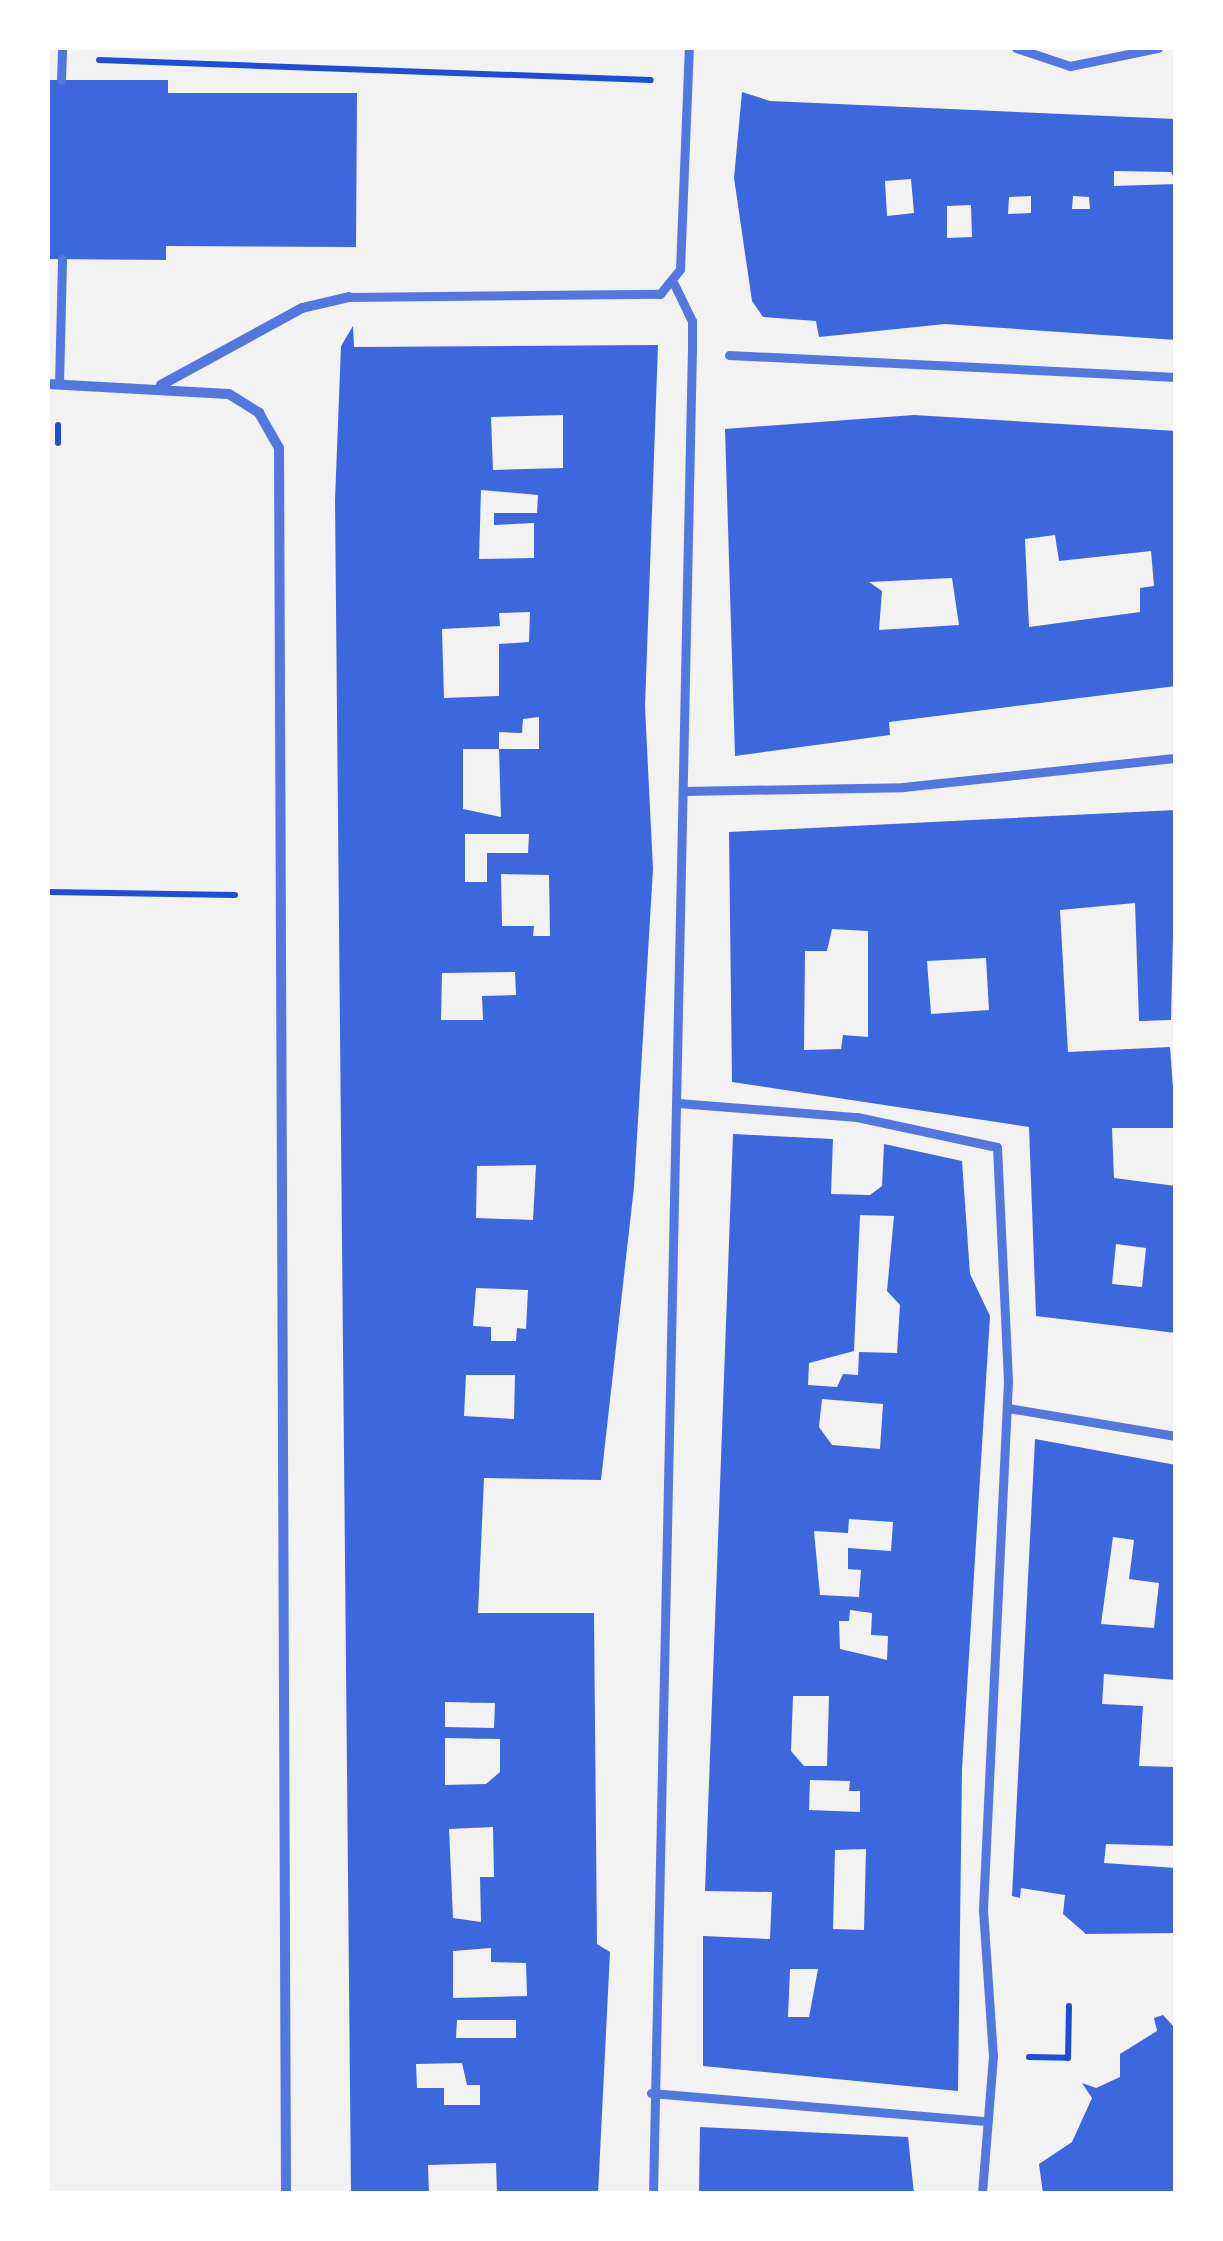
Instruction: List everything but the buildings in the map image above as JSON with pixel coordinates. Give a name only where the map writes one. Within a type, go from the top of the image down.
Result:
[{"type":"street","points":[[653,2194],[651,2093],[678,1102],[692,321],[674,284],[682,81],[689,48]]},
{"type":"street","points":[[1016,48],[1070,66],[1158,48]]},
{"type":"street","points":[[61,80],[62,53]]},
{"type":"street","points":[[62,260],[53,384],[161,386],[229,394],[259,413],[279,448],[286,2194]]},
{"type":"street","points":[[161,386],[302,308],[349,297],[645,296],[674,284]]},
{"type":"street","points":[[729,354],[1176,377]]},
{"type":"street","points":[[684,791],[903,786],[1176,758]]},
{"type":"street","points":[[678,1102],[857,1117],[998,1147],[1008,1408],[983,1910],[993,2056],[982,2194]]},
{"type":"street","points":[[1008,1408],[1176,1436]]},
{"type":"street","points":[[651,2093],[986,2121]]},
{"type":"path","points":[[62,53],[682,81]]},
{"type":"path","points":[[48,892],[235,896]]},
{"type":"path","points":[[1036,2057],[1068,2058],[1069,2006]]}]
